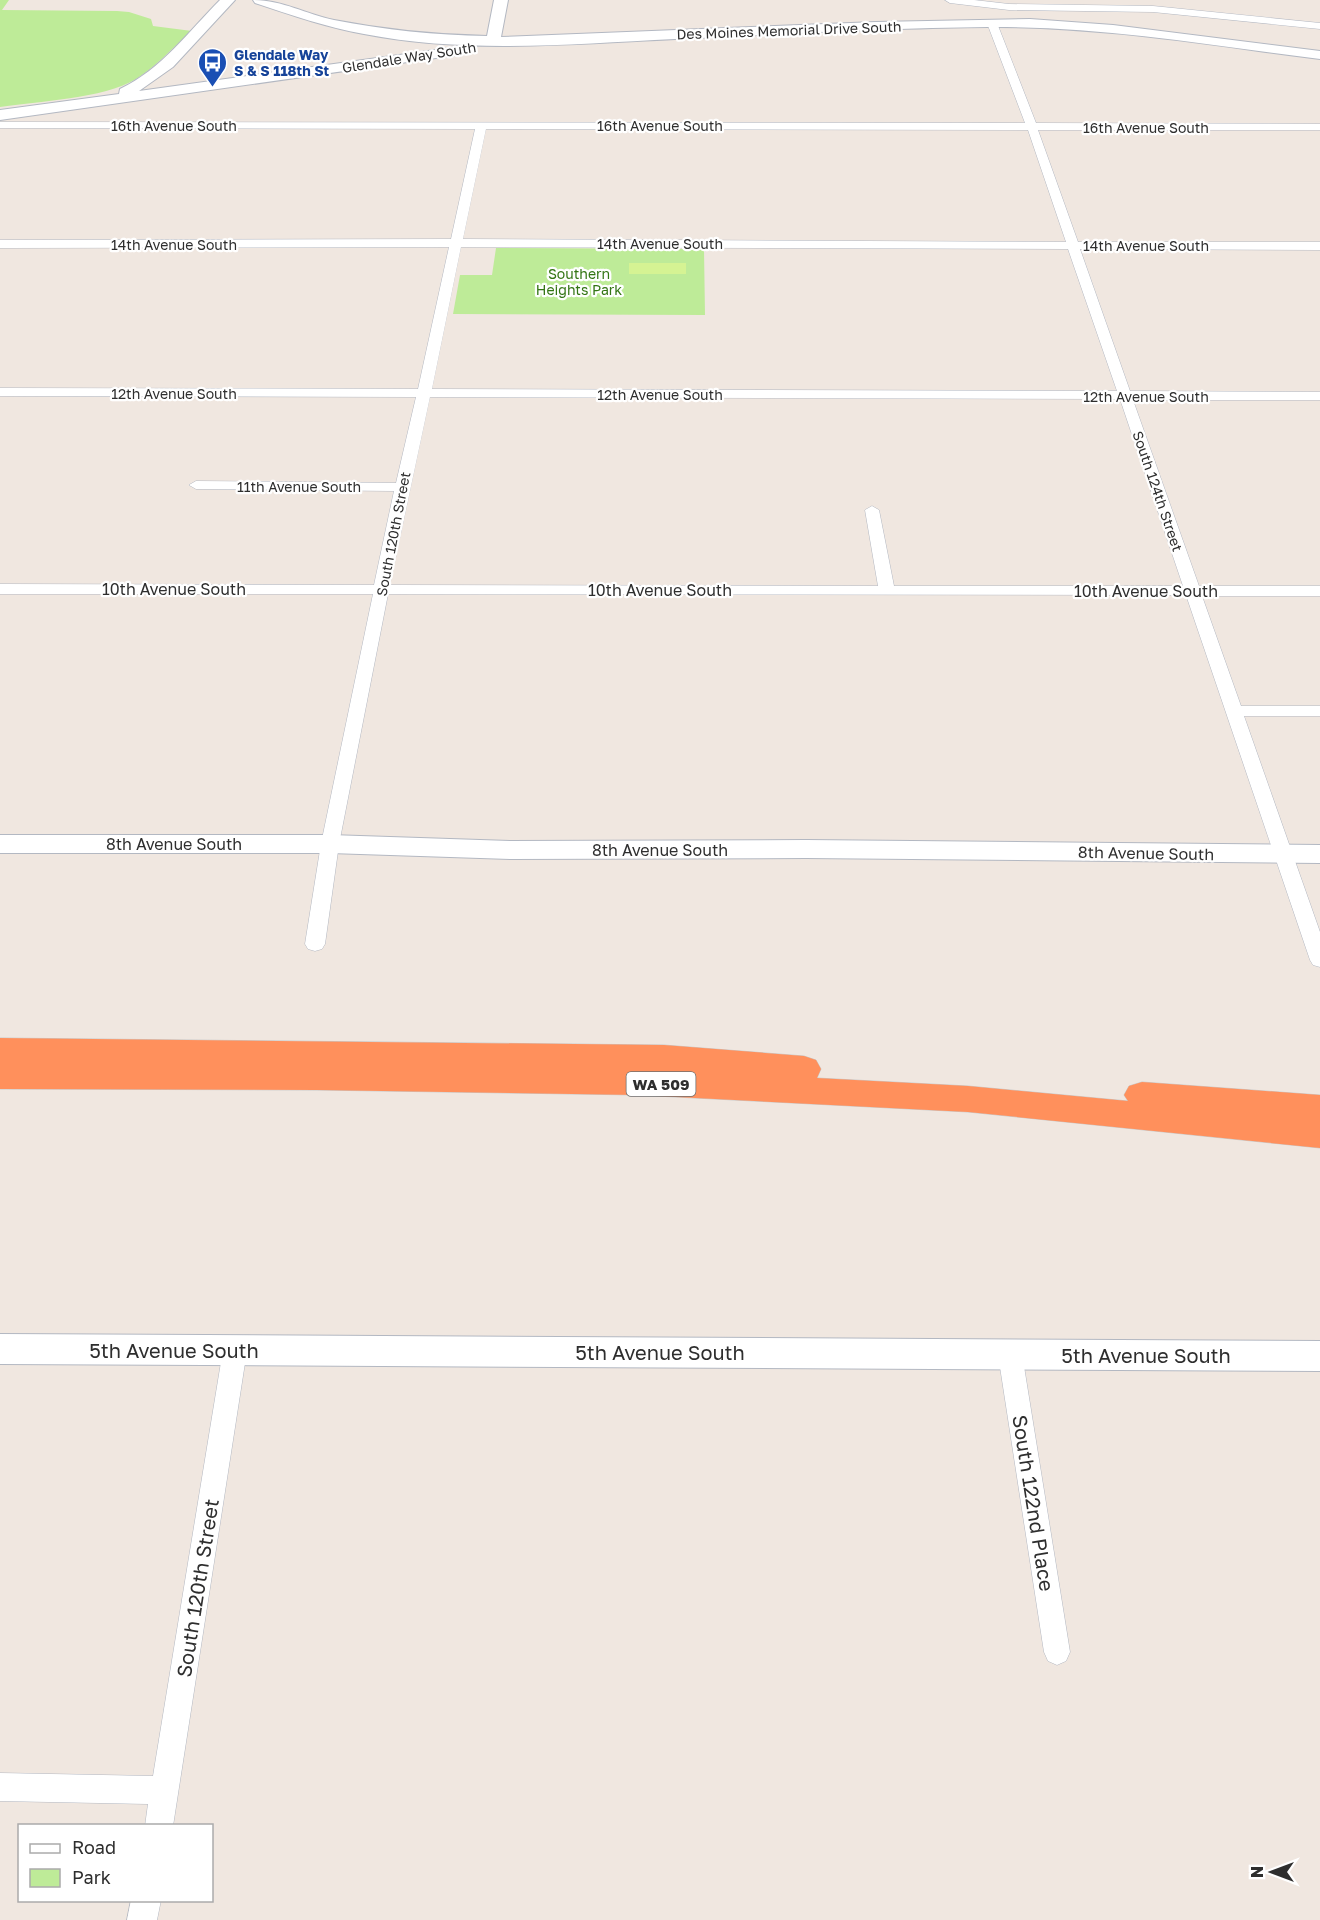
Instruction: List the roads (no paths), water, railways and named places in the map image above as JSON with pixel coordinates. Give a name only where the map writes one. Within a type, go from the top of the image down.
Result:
[{"type":"highway","name":"WA 509","points":[[0,1051],[664,1058],[1320,1109]]},
{"type":"highway","name":"WA 509","points":[[0,1076],[317,1077],[636,1082],[968,1099],[1320,1134]]},
{"type":"street","points":[[56,107],[90,101],[132,89],[147,81],[195,38],[225,2],[241,0]]},
{"type":"street","name":"Des Moines Memorial Drive South","points":[[247,0],[264,1],[322,21],[370,30],[424,37],[494,41],[992,23],[1087,27],[1320,55]]},
{"type":"street","points":[[494,41],[501,0]]},
{"type":"street","points":[[950,0],[1153,9],[1320,26]]},
{"type":"street","name":"South 124th Street","points":[[992,23],[1032,127],[1320,960]]},
{"type":"street","name":"Glendale Way South","points":[[0,115],[460,51],[494,41]]},
{"type":"street","name":"Glendale Way South","points":[[132,89],[180,89]]},
{"type":"street","name":"16th Avenue South","points":[[0,125],[1320,128]]},
{"type":"street","name":"South 120th Street","points":[[315,944],[330,844],[402,486],[424,394],[481,125]]},
{"type":"street","name":"14th Avenue South","points":[[0,244],[1320,246]]},
{"type":"street","name":"12th Avenue South","points":[[0,392],[1320,396]]},
{"type":"street","name":"11th Avenue South","points":[[196,485],[402,486]]},
{"type":"street","points":[[872,510],[887,590]]},
{"type":"street","name":"10th Avenue South","points":[[0,589],[1320,591]]},
{"type":"street","points":[[1233,711],[1320,711]]},
{"type":"street","name":"8th Avenue South","points":[[0,844],[330,844],[510,850],[806,849],[1320,854]]},
{"type":"street","name":"5th Avenue South","points":[[0,1349],[1320,1356]]},
{"type":"street","name":"South 120th Street","points":[[159,1824],[235,1350]]},
{"type":"street","name":"South 122nd Place","points":[[1010,1354],[1057,1652]]},
{"type":"street","points":[[0,1787],[166,1790]]},
{"type":"street","points":[[142,1920],[146,1902]]},
{"type":"place","name":"Glendale Way S & S 118th St","points":[[213,88]]},
{"type":"park label","name":"Southern Heights Park","points":[[579,282]]}]
